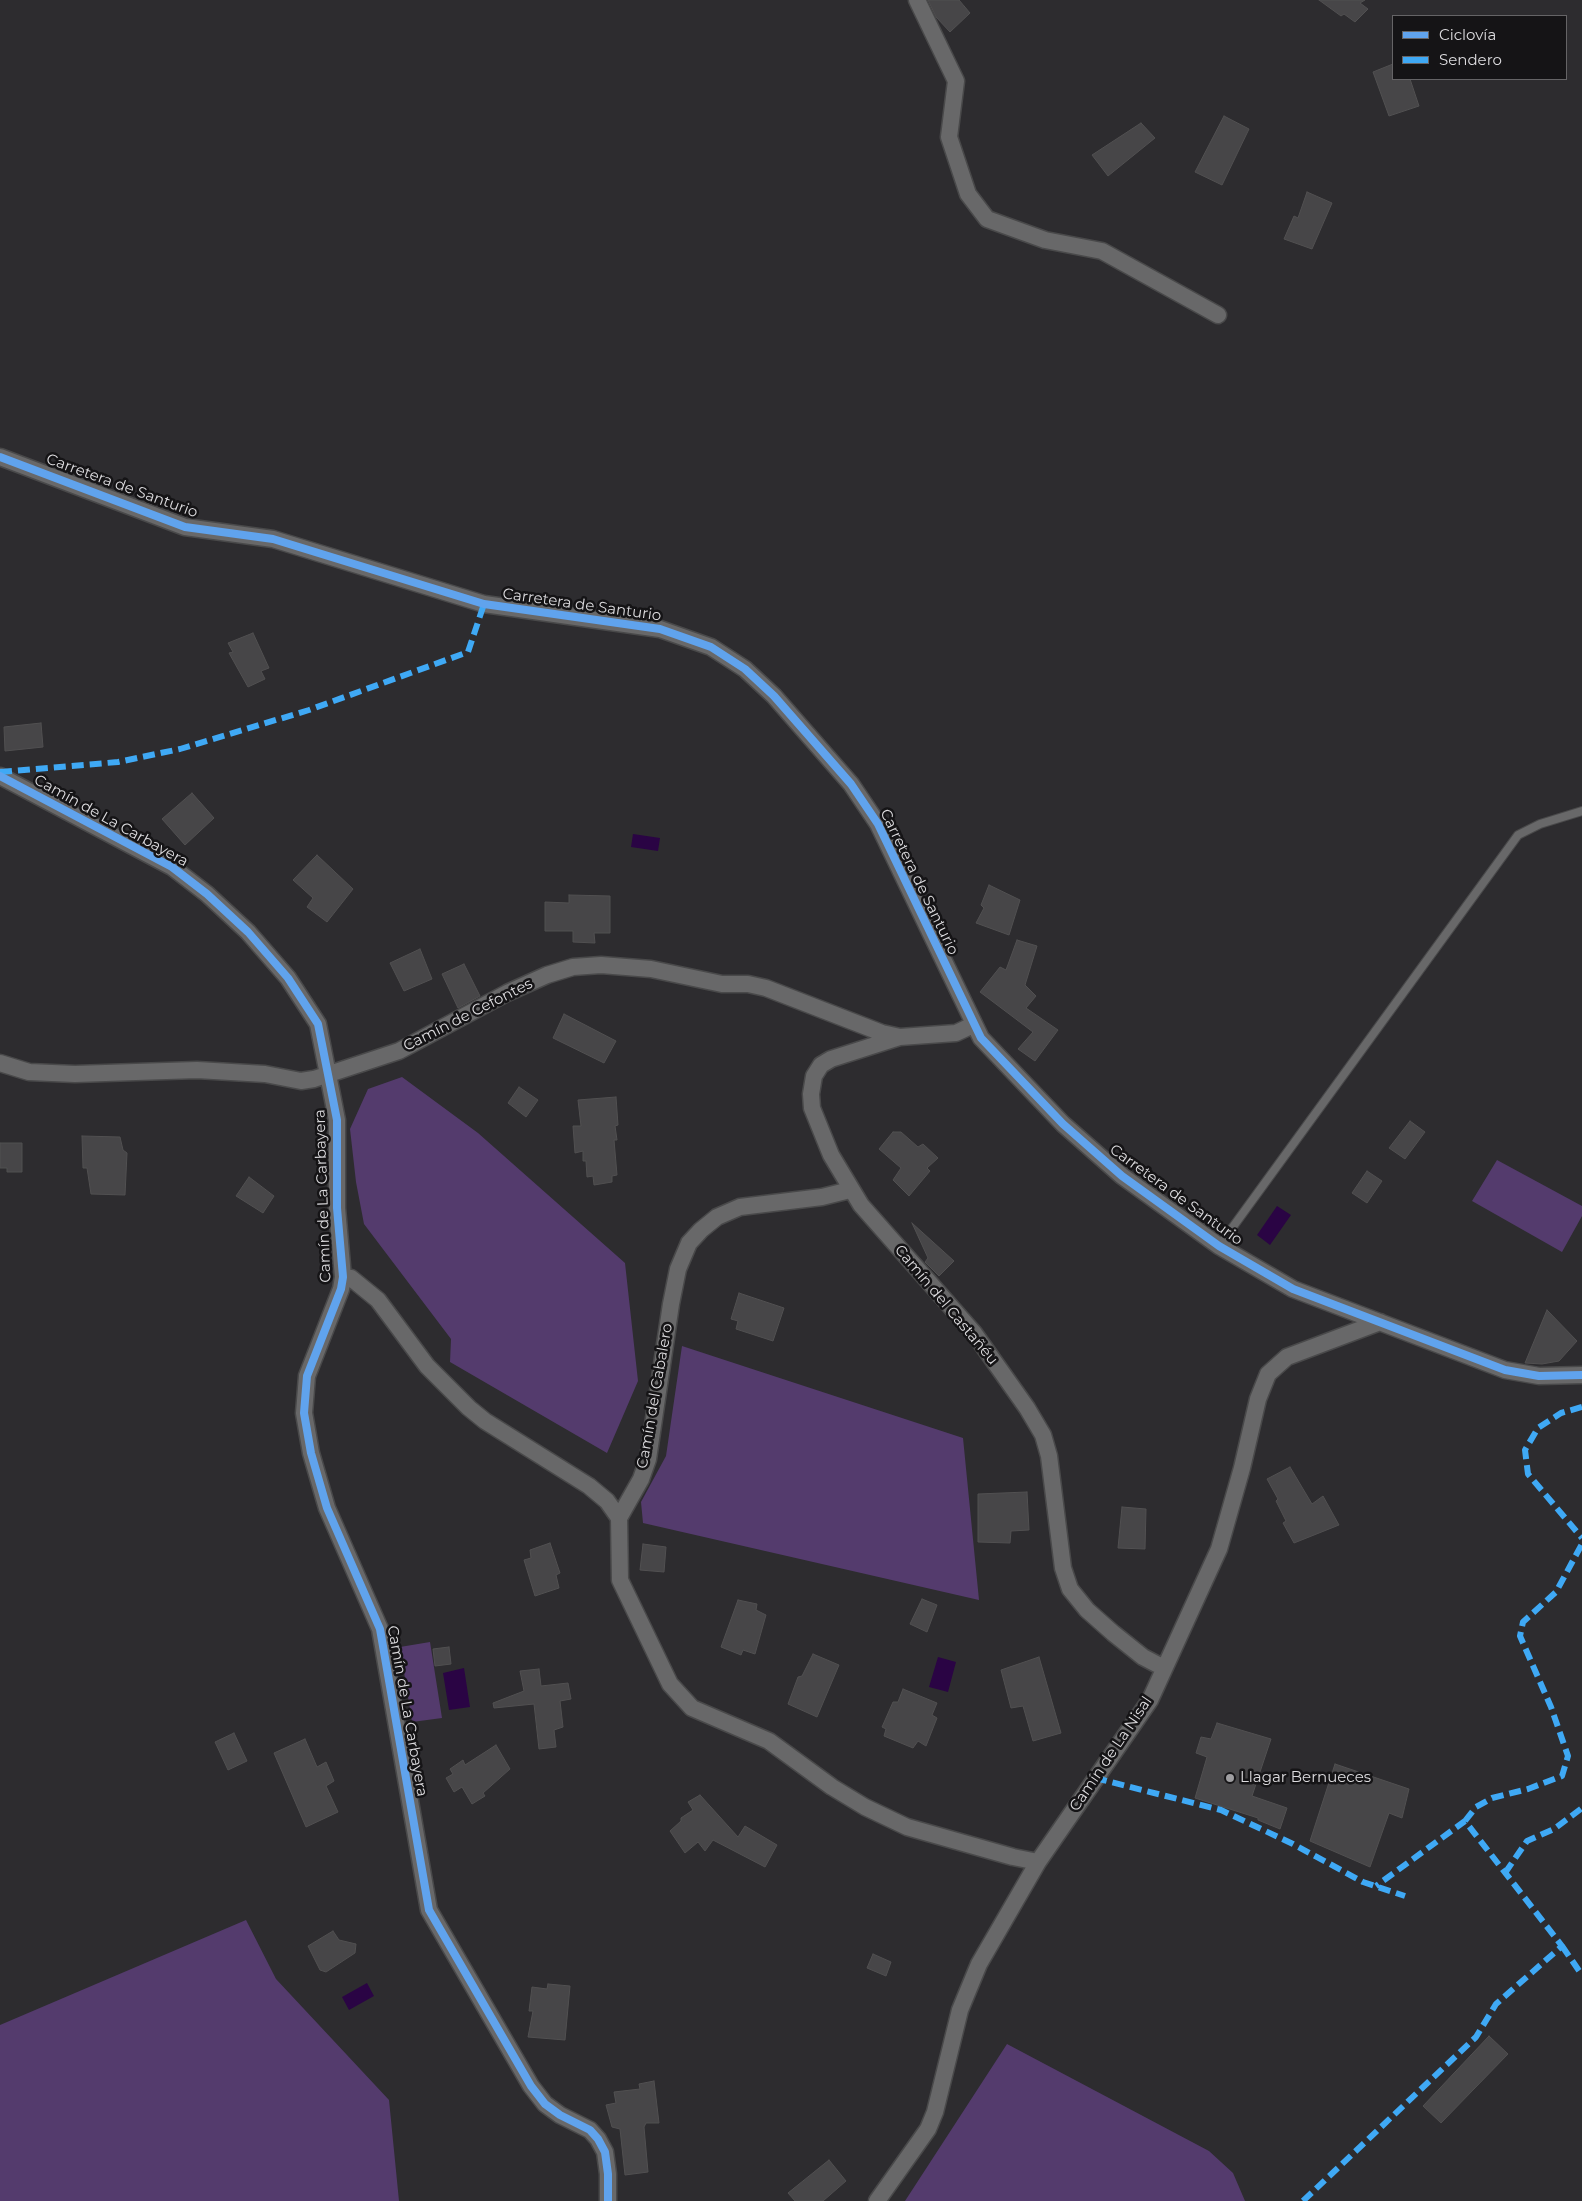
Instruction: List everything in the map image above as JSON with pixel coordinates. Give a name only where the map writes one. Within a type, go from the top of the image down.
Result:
[{"type":"street","points":[[917,0],[956,81],[949,137],[968,194],[987,219],[1045,240],[1102,251],[1218,315]]},
{"type":"street","name":"Carretera de Santurio","points":[[0,457],[186,526],[273,539],[484,604],[660,629],[712,647],[745,670],[774,696],[851,784],[878,824],[973,1025],[981,1038],[1063,1124],[1122,1176],[1219,1246],[1293,1289],[1505,1370],[1539,1376],[1580,1371]]},
{"type":"street","name":"Camín de La Carbayera","points":[[0,776],[172,867],[207,894],[248,932],[288,978],[318,1024],[337,1120],[336,1208],[343,1277],[341,1289],[308,1376],[304,1413],[311,1452],[327,1508],[380,1629],[428,1910],[530,2086],[546,2104],[560,2115],[590,2130],[598,2139],[604,2152],[608,2174],[608,2201]]},
{"type":"street","name":"Camín de Cefontes","points":[[0,1063],[29,1072],[75,1074],[197,1070],[265,1074],[301,1081],[329,1075],[356,1064],[400,1052],[507,993],[547,975],[573,967],[601,965],[651,969],[722,984],[748,984],[766,988],[882,1033],[900,1037]]},
{"type":"street","name":"Camín del Castañéu","points":[[973,1025],[956,1033],[900,1037],[831,1059],[821,1065],[814,1076],[811,1094],[812,1108],[818,1125],[850,1190],[861,1205],[974,1333],[1027,1408],[1043,1435],[1050,1463],[1063,1568],[1070,1589],[1086,1610],[1113,1633],[1143,1658],[1164,1668]]},
{"type":"street","name":"Camín del Cabalero","points":[[619,1518],[641,1479],[648,1459],[671,1304],[678,1269],[689,1243],[701,1230],[718,1217],[740,1207],[822,1197],[850,1190]]},
{"type":"street","points":[[343,1277],[351,1278],[378,1300],[427,1366],[469,1408],[485,1421],[589,1486],[607,1501],[619,1518],[620,1580],[624,1592],[670,1684],[692,1708],[769,1741],[857,1802],[907,1827],[1013,1857],[1038,1862]]},
{"type":"street","name":"Camín de La Nisal","points":[[877,2201],[928,2129],[935,2112],[960,2010],[979,1964],[1038,1862],[1150,1700],[1219,1548],[1242,1468],[1258,1400],[1268,1374],[1287,1358],[1380,1322]]},
{"type":"lane","points":[[1219,1246],[1518,835],[1540,824],[1582,811]]},
{"type":"shaded area","points":[[633,834],[660,838],[658,851],[631,847]]},
{"type":"shaded area","points":[[402,1077],[478,1133],[625,1263],[638,1381],[607,1453],[450,1362],[451,1339],[364,1224],[356,1182],[350,1129],[368,1089]]},
{"type":"shaded area","points":[[1497,1160],[1582,1206],[1582,1216],[1562,1252],[1472,1201]]},
{"type":"shaded area","points":[[1277,1206],[1291,1215],[1270,1245],[1257,1235]]},
{"type":"shaded area","points":[[682,1346],[963,1438],[979,1600],[643,1523],[641,1502],[666,1456]]},
{"type":"shaded area","points":[[430,1642],[442,1718],[412,1722],[400,1647]]},
{"type":"shaded area","points":[[938,1657],[956,1662],[948,1692],[929,1687]]},
{"type":"shaded area","points":[[464,1668],[470,1707],[449,1710],[443,1673]]},
{"type":"shaded area","points":[[246,1920],[276,1979],[389,2100],[399,2201],[0,2201],[0,2025]]},
{"type":"shaded area","points":[[367,1983],[374,1996],[349,2010],[342,1997]]},
{"type":"shaded area","points":[[1007,2044],[1209,2151],[1233,2173],[1245,2201],[905,2201]]},
{"type":"building","points":[[928,0],[959,0],[970,13],[950,32],[936,17]]},
{"type":"building","points":[[1319,0],[1365,0],[1360,3],[1368,9],[1355,22],[1344,14],[1341,16]]},
{"type":"building","points":[[1392,64],[1392,80],[1410,80],[1419,106],[1389,116],[1373,72]]},
{"type":"building","points":[[1224,116],[1249,129],[1222,185],[1195,172]]},
{"type":"building","points":[[1141,123],[1155,138],[1108,176],[1092,155]]},
{"type":"building","points":[[1307,192],[1332,203],[1312,249],[1284,239],[1294,216],[1298,218]]},
{"type":"building","points":[[253,633],[269,668],[261,671],[265,679],[248,687],[229,653],[233,652],[228,643]]},
{"type":"building","points":[[41,723],[43,747],[5,751],[4,727]]},
{"type":"building","points":[[192,793],[214,818],[185,845],[162,819]]},
{"type":"building","points":[[317,855],[353,889],[327,922],[307,907],[313,898],[293,880]]},
{"type":"building","points":[[989,885],[1020,900],[1009,935],[976,923],[984,908],[981,905]]},
{"type":"building","points":[[569,895],[610,896],[610,933],[594,933],[595,943],[573,942],[573,931],[545,931],[545,902],[569,903]]},
{"type":"building","points":[[1017,940],[1037,946],[1025,985],[1036,996],[1026,1008],[1058,1030],[1035,1061],[1018,1049],[1033,1032],[980,992],[1000,967],[1006,970]]},
{"type":"building","points":[[420,949],[432,979],[404,991],[390,963]]},
{"type":"building","points":[[464,964],[480,996],[458,1008],[442,974]]},
{"type":"building","points":[[564,1014],[616,1041],[604,1063],[553,1038]]},
{"type":"building","points":[[519,1087],[538,1100],[526,1117],[508,1103]]},
{"type":"building","points":[[616,1097],[618,1125],[615,1126],[617,1140],[614,1140],[617,1175],[612,1176],[612,1182],[594,1185],[593,1176],[587,1177],[586,1161],[583,1161],[583,1151],[575,1153],[573,1126],[581,1126],[578,1100]]},
{"type":"building","points":[[1410,1121],[1425,1132],[1405,1159],[1389,1148]]},
{"type":"building","points":[[893,1132],[901,1132],[918,1147],[923,1144],[938,1158],[927,1168],[930,1171],[909,1196],[893,1180],[901,1168],[879,1149]]},
{"type":"building","points":[[82,1136],[120,1137],[123,1150],[127,1153],[125,1195],[91,1194],[87,1168],[83,1168]]},
{"type":"building","points":[[0,1143],[22,1143],[22,1172],[7,1172],[7,1168],[0,1168]]},
{"type":"building","points":[[1367,1171],[1382,1181],[1367,1203],[1352,1193]]},
{"type":"building","points":[[249,1177],[274,1196],[263,1213],[236,1196]]},
{"type":"building","points":[[912,1223],[954,1261],[939,1276],[925,1262],[928,1258]]},
{"type":"building","points":[[739,1293],[784,1308],[773,1341],[736,1329],[738,1321],[731,1319]]},
{"type":"building","points":[[1547,1310],[1577,1341],[1559,1361],[1542,1364],[1525,1363]]},
{"type":"building","points":[[1290,1467],[1312,1504],[1323,1496],[1339,1525],[1294,1543],[1283,1523],[1286,1521],[1276,1501],[1278,1499],[1267,1479]]},
{"type":"building","points":[[1027,1492],[1029,1530],[1011,1531],[1010,1543],[978,1542],[978,1494]]},
{"type":"building","points":[[1122,1507],[1146,1509],[1145,1549],[1118,1548]]},
{"type":"building","points":[[550,1543],[560,1573],[556,1575],[559,1588],[535,1596],[524,1560],[531,1558],[530,1550]]},
{"type":"building","points":[[643,1544],[666,1547],[664,1572],[640,1570]]},
{"type":"building","points":[[922,1599],[937,1605],[927,1632],[910,1624]]},
{"type":"building","points":[[738,1600],[757,1604],[756,1610],[766,1615],[755,1654],[743,1650],[741,1655],[721,1647]]},
{"type":"building","points":[[449,1647],[451,1664],[435,1666],[433,1649]]},
{"type":"building","points":[[813,1654],[839,1665],[817,1717],[788,1704],[798,1677],[802,1676]]},
{"type":"building","points":[[1039,1657],[1061,1733],[1033,1741],[1023,1706],[1011,1708],[1001,1670]]},
{"type":"building","points":[[539,1669],[541,1686],[568,1683],[571,1699],[560,1701],[563,1727],[554,1730],[556,1747],[539,1749],[534,1704],[494,1708],[493,1703],[524,1691],[520,1671]]},
{"type":"building","points":[[903,1689],[937,1703],[932,1715],[937,1718],[926,1746],[918,1741],[913,1748],[884,1736],[886,1729],[882,1727],[893,1702],[898,1702]]},
{"type":"building","name":"Llagar Bernueces","points":[[1217,1723],[1271,1739],[1252,1796],[1287,1808],[1280,1829],[1258,1820],[1258,1818],[1195,1798],[1207,1757],[1196,1753],[1201,1737],[1211,1739]]},
{"type":"building","points":[[234,1733],[247,1761],[228,1770],[215,1742]]},
{"type":"building","points":[[305,1739],[317,1767],[326,1762],[334,1781],[326,1786],[338,1812],[306,1827],[274,1753]]},
{"type":"building","points":[[496,1745],[510,1769],[483,1793],[485,1796],[472,1804],[462,1787],[454,1792],[446,1778],[453,1774],[450,1769],[463,1760],[465,1765]]},
{"type":"building","points":[[1335,1764],[1409,1789],[1402,1818],[1389,1813],[1370,1867],[1310,1841]]},
{"type":"building","points":[[700,1795],[738,1837],[745,1826],[777,1845],[765,1867],[713,1840],[705,1851],[698,1842],[685,1853],[670,1831],[681,1821],[681,1818],[693,1810],[688,1802]]},
{"type":"building","points":[[333,1931],[339,1940],[356,1944],[355,1953],[326,1972],[320,1970],[308,1946]]},
{"type":"building","points":[[873,1954],[891,1962],[886,1976],[867,1968]]},
{"type":"building","points":[[548,1984],[570,1986],[565,2040],[528,2037],[533,2011],[529,2011],[532,1987],[547,1989]]},
{"type":"building","points":[[1489,2036],[1508,2054],[1441,2123],[1423,2106]]},
{"type":"building","points":[[654,2081],[659,2123],[646,2123],[644,2127],[648,2172],[625,2175],[620,2129],[612,2127],[606,2105],[616,2103],[614,2092],[640,2089],[639,2084]]},
{"type":"building","points":[[829,2160],[846,2181],[823,2201],[795,2201],[788,2193]]},
{"type":"marked path","points":[[0,772],[118,762],[180,749],[309,710],[468,652],[484,604]]},
{"type":"marked path","points":[[1582,1407],[1561,1413],[1538,1428],[1525,1450],[1528,1474],[1582,1538]]},
{"type":"marked path","points":[[1465,1821],[1476,1807],[1492,1798],[1528,1789],[1562,1776],[1568,1756],[1551,1707],[1520,1636],[1523,1622],[1556,1592],[1582,1544]]},
{"type":"marked path","points":[[1095,1778],[1221,1810],[1293,1844],[1363,1882],[1405,1896]]},
{"type":"marked path","points":[[1505,1873],[1527,1841],[1554,1829],[1582,1808]]},
{"type":"marked path","points":[[1303,2201],[1476,2037],[1496,2004],[1562,1946],[1465,1821],[1376,1886]]},
{"type":"marked path","points":[[1562,1946],[1582,1975]]},
{"type":"cycle path","points":[[0,457],[185,527],[273,539],[484,604],[660,629],[711,647],[745,669],[774,696],[851,784],[878,824],[981,1038],[1063,1124],[1122,1176],[1219,1246],[1293,1289],[1505,1370],[1539,1376],[1582,1375]]},
{"type":"cycle path","points":[[0,776],[172,867],[207,894],[248,932],[288,978],[318,1024],[337,1120],[337,1208],[343,1277],[341,1289],[307,1376],[304,1413],[311,1453],[327,1508],[380,1629],[429,1910],[531,2086],[545,2104],[560,2115],[590,2130],[598,2139],[605,2152],[608,2174],[608,2201]]},
{"type":"place","name":"Llagar Bernueces","points":[[1230,1778]]}]
